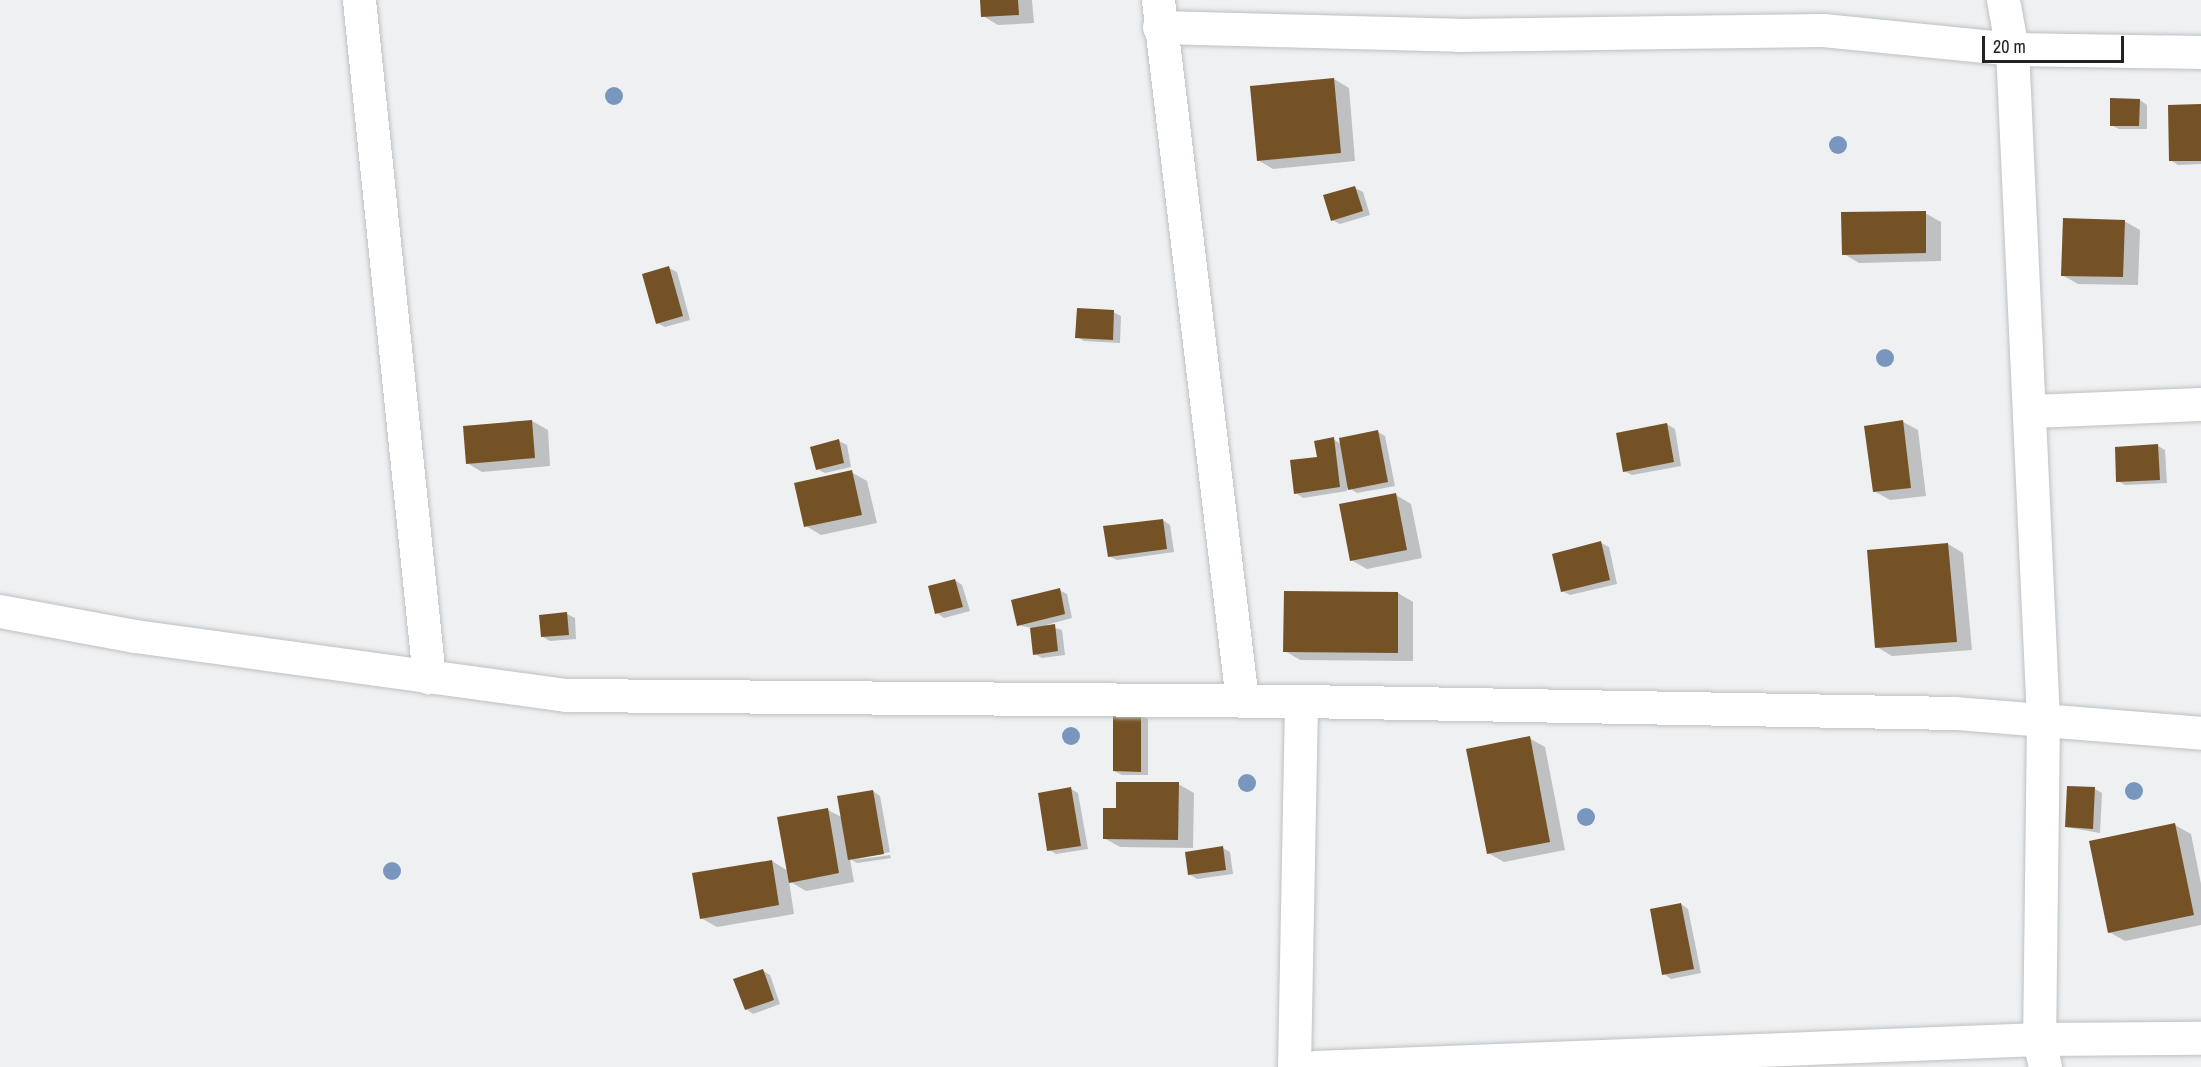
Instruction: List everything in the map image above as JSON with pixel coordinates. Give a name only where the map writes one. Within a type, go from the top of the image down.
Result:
[{"type":"street","points":[[359,0],[429,677]]},
{"type":"street","points":[[2003,0],[2012,49],[2031,411],[2043,720],[2042,1053]]},
{"type":"street","points":[[1242,700],[1159,13],[1458,35],[1823,30],[2012,49],[2201,52]]},
{"type":"street","points":[[2031,411],[2201,404]]},
{"type":"street","points":[[0,611],[135,636],[566,695],[1242,700],[1955,713],[2201,733]]},
{"type":"street","points":[[1294,1067],[1301,701]]},
{"type":"street","points":[[1315,1067],[2042,1053],[2201,1038]]},
{"type":"building","points":[[980,0],[1018,0],[1019,15],[981,17]]},
{"type":"building","points":[[1334,78],[1341,153],[1257,161],[1250,86]]},
{"type":"building","points":[[2110,98],[2140,99],[2139,126],[2110,126]]},
{"type":"building","points":[[2201,104],[2201,161],[2169,161],[2168,105]]},
{"type":"building","points":[[1355,186],[1363,211],[1331,221],[1323,195]]},
{"type":"building","points":[[1926,211],[1926,253],[1842,255],[1841,212]]},
{"type":"building","points":[[2063,218],[2125,220],[2123,277],[2061,276]]},
{"type":"building","points":[[669,266],[683,316],[656,324],[642,274]]},
{"type":"building","points":[[1077,308],[1114,310],[1113,340],[1075,338]]},
{"type":"building","points":[[532,420],[535,458],[466,464],[463,426]]},
{"type":"building","points":[[1903,420],[1911,488],[1873,492],[1864,426]]},
{"type":"building","points":[[1667,423],[1674,462],[1623,472],[1616,433]]},
{"type":"building","points":[[1378,430],[1388,482],[1348,490],[1339,438]]},
{"type":"building","points":[[1334,437],[1340,487],[1294,494],[1290,460],[1317,457],[1314,441]]},
{"type":"building","points":[[839,439],[844,463],[816,470],[810,447]]},
{"type":"building","points":[[2158,444],[2160,480],[2116,482],[2115,447]]},
{"type":"building","points":[[852,470],[862,515],[804,527],[794,483]]},
{"type":"building","points":[[1396,493],[1407,550],[1350,561],[1339,504]]},
{"type":"building","points":[[1163,519],[1167,549],[1108,557],[1103,526]]},
{"type":"building","points":[[1601,541],[1610,580],[1561,592],[1552,554]]},
{"type":"building","points":[[1948,543],[1957,642],[1875,648],[1867,550]]},
{"type":"building","points":[[955,579],[963,607],[935,614],[928,586]]},
{"type":"building","points":[[1060,588],[1065,614],[1017,626],[1011,600]]},
{"type":"building","points":[[1284,591],[1398,592],[1398,653],[1283,652]]},
{"type":"building","points":[[567,612],[569,635],[541,637],[539,615]]},
{"type":"building","points":[[1055,624],[1058,651],[1033,655],[1030,628]]},
{"type":"building","points":[[1113,713],[1141,713],[1141,772],[1113,771]]},
{"type":"building","points":[[1530,736],[1550,842],[1487,854],[1466,749]]},
{"type":"building","points":[[1116,782],[1179,782],[1178,840],[1103,839],[1103,808],[1116,808]]},
{"type":"building","points":[[2067,786],[2095,787],[2093,829],[2065,827]]},
{"type":"building","points":[[1071,787],[1081,846],[1047,851],[1038,793]]},
{"type":"building","points":[[873,790],[884,854],[848,860],[837,796]]},
{"type":"building","points":[[828,808],[839,873],[789,883],[777,817]]},
{"type":"building","points":[[2175,823],[2194,915],[2108,933],[2089,841]]},
{"type":"building","points":[[1223,846],[1226,870],[1188,875],[1185,852]]},
{"type":"building","points":[[772,860],[779,905],[700,919],[692,873]]},
{"type":"building","points":[[1681,903],[1694,969],[1662,975],[1650,909]]},
{"type":"building","points":[[763,969],[774,1000],[745,1010],[733,979]]}]
